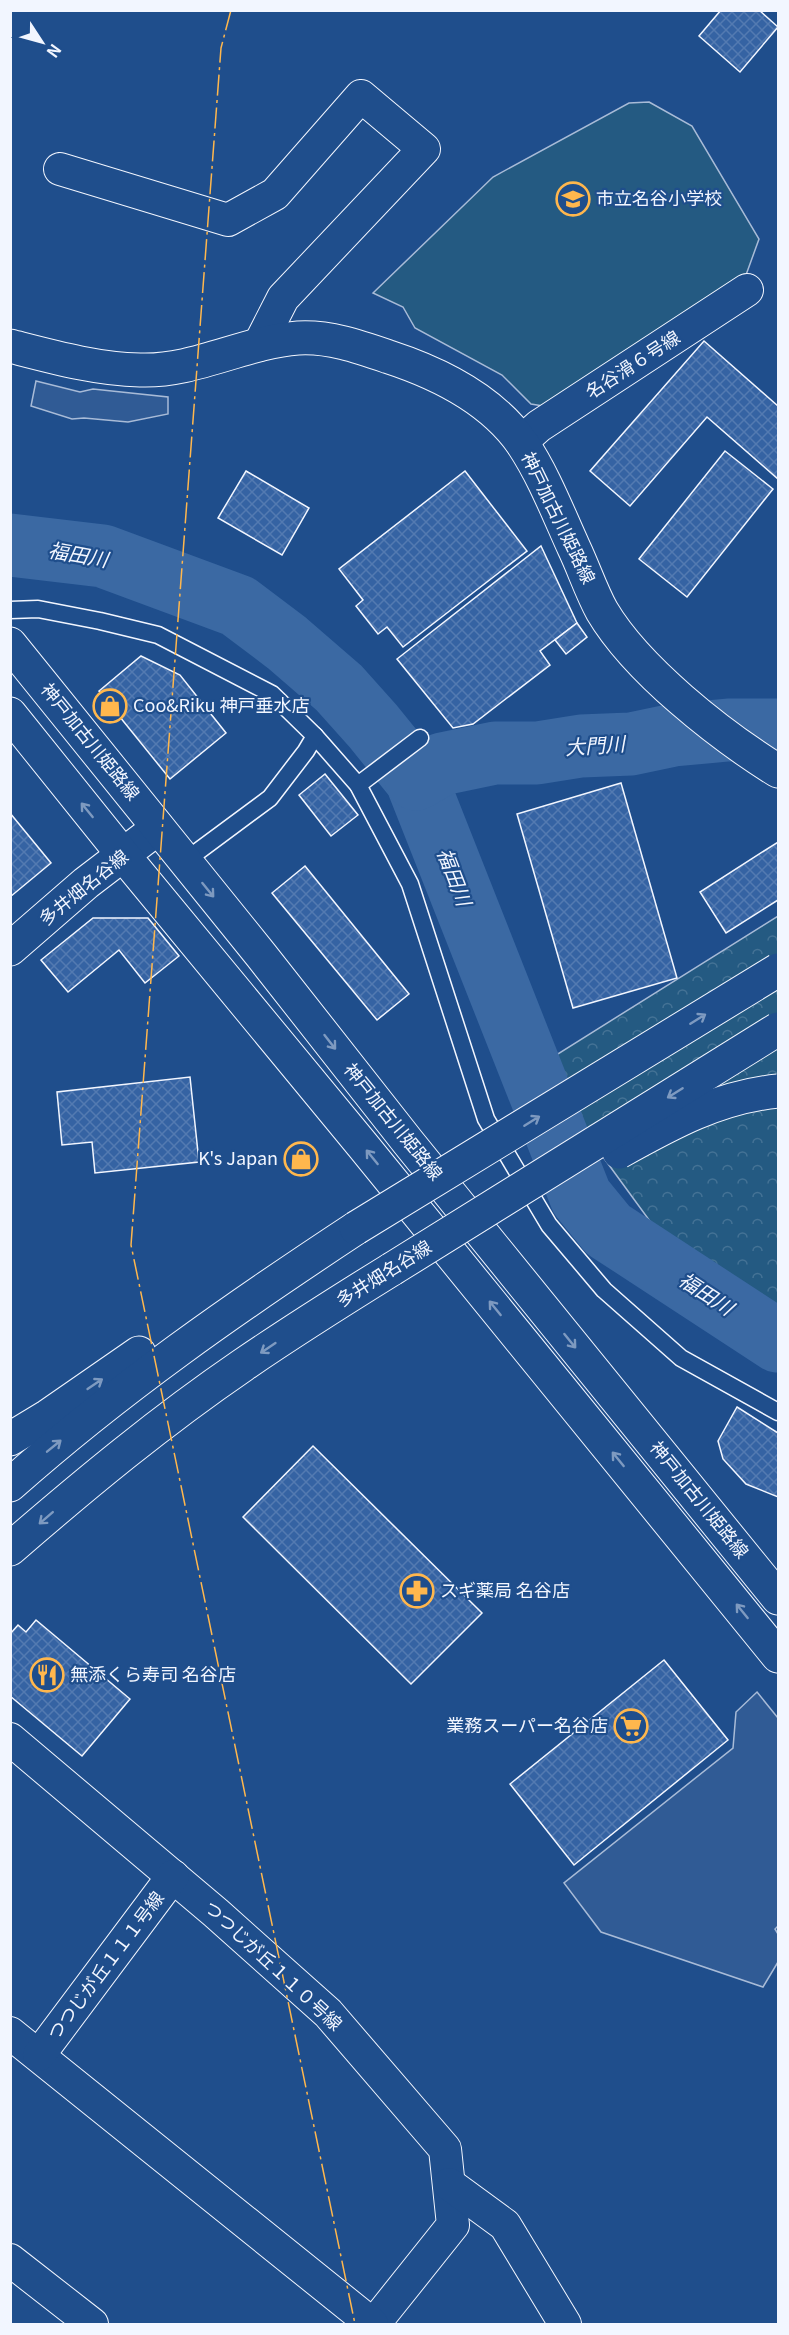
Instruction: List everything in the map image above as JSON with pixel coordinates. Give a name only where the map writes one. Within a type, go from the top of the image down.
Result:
[{"type":"main road","name":"神戸加古川姫路線","points":[[10,346],[71,361],[141,370],[186,366],[259,345],[297,338],[314,338],[339,342],[391,357],[446,380],[472,395],[498,416],[521,442],[543,477],[603,611],[628,646],[707,722],[766,763]]},
{"type":"main road","name":"神戸加古川姫路線","points":[[10,644],[408,1142],[778,1598]]},
{"type":"main road","name":"神戸加古川姫路線","points":[[10,714],[778,1656]]},
{"type":"main road","name":"多井畑名谷線","points":[[10,950],[87,883],[158,828]]},
{"type":"main road","points":[[10,1485],[49,1450],[240,1305],[356,1228],[778,970]]},
{"type":"main road","name":"多井畑名谷線","points":[[10,1548],[75,1492],[161,1424],[241,1366],[316,1316],[395,1272],[778,1029]]},
{"type":"main road","points":[[395,1272],[700,1110],[748,1094],[778,1091]]},
{"type":"main road","points":[[10,1439],[231,1296],[356,1228]]},
{"type":"street","points":[[60,169],[228,220],[275,194],[361,96],[424,149],[283,298],[259,345]]},
{"type":"street","name":"名谷滑６号線","points":[[521,442],[539,426],[747,290]]},
{"type":"street","name":"つつじが丘１１０号線","points":[[10,1739],[173,1876],[328,2013],[445,2149],[453,2225],[373,2325],[10,2033]]},
{"type":"street","name":"つつじが丘１１１号線","points":[[39,2055],[173,1876]]},
{"type":"street","points":[[449,2184],[506,2225],[565,2325]]},
{"type":"street","points":[[10,2260],[92,2325]]},
{"type":"lane","points":[[10,610],[38,609],[158,635],[272,694],[315,736],[358,785],[410,884],[486,1119],[549,1225],[604,1290],[681,1358],[778,1412]]},
{"type":"lane","points":[[185,861],[270,798],[315,736]]},
{"type":"lane","points":[[358,785],[376,769],[420,738]]},
{"type":"green space","name":"市立名谷小学校","points":[[649,102],[692,126],[759,239],[746,275],[549,407],[531,404],[502,375],[415,328],[403,307],[373,293],[493,177],[629,103]]},
{"type":"green space","points":[[778,916],[778,1313],[692,1261],[652,1224],[579,1124],[545,1062]]},
{"type":"shaded area","points":[[36,381],[80,392],[93,389],[168,397],[168,414],[128,422],[72,419],[31,406]]},
{"type":"shaded area","points":[[757,1692],[778,1718],[778,1926],[775,1929],[778,1934],[778,1962],[763,1987],[601,1932],[564,1883],[733,1748],[736,1712]]},
{"type":"building","points":[[721,10],[759,10],[778,27],[740,72],[699,36]]},
{"type":"building","points":[[704,341],[778,406],[778,479],[707,417],[630,506],[590,471]]},
{"type":"building","points":[[725,451],[773,489],[687,597],[639,559]]},
{"type":"building","points":[[246,471],[309,508],[282,555],[218,518]]},
{"type":"building","points":[[465,471],[527,551],[403,647],[387,627],[378,634],[356,606],[363,600],[339,569]]},
{"type":"building","points":[[541,546],[577,623],[540,651],[550,665],[473,724],[453,728],[397,659]]},
{"type":"building","points":[[577,623],[587,637],[566,654],[555,640]]},
{"type":"building","points":[[141,656],[180,675],[226,733],[170,779],[99,691]]},
{"type":"building","points":[[325,774],[358,815],[331,836],[299,795]]},
{"type":"building","points":[[621,783],[677,978],[573,1008],[517,814]]},
{"type":"building","points":[[10,813],[51,863],[10,897]]},
{"type":"building","points":[[778,842],[778,900],[726,933],[700,892]]},
{"type":"building","points":[[305,866],[409,994],[377,1020],[272,893]]},
{"type":"building","points":[[93,918],[148,918],[179,956],[145,983],[119,950],[68,992],[41,960]]},
{"type":"building","points":[[190,1077],[199,1162],[95,1173],[92,1142],[62,1145],[57,1092]]},
{"type":"building","points":[[737,1407],[778,1433],[778,1497],[746,1484],[723,1459],[718,1441]]},
{"type":"building","points":[[313,1446],[482,1613],[411,1684],[243,1517]]},
{"type":"building","points":[[36,1620],[130,1699],[82,1756],[10,1696],[10,1634],[18,1625],[26,1632]]},
{"type":"building","points":[[664,1660],[728,1740],[574,1865],[510,1784]]},
{"type":"waterway","name":"福田川","points":[[10,545],[103,556],[238,606],[287,643],[339,688],[416,779],[581,1197],[608,1230],[778,1341]]},
{"type":"waterway","name":"大門川","points":[[416,779],[442,764],[495,753],[537,753],[581,746],[631,744],[674,735],[728,730],[778,730]]},
{"type":"power","points":[[231,10],[221,48],[131,1245],[355,2324]]},
{"type":"place","name":"市立名谷小学校","points":[[573,199]]},
{"type":"place","name":"Coo&Riku 神戸垂水店","points":[[110,706]]},
{"type":"place","name":"K's Japan","points":[[301,1159]]},
{"type":"place","name":"スギ薬局 名谷店","points":[[417,1591]]},
{"type":"place","name":"無添くら寿司 名谷店","points":[[47,1675]]},
{"type":"place","name":"業務スーパー名谷店","points":[[631,1726]]}]
